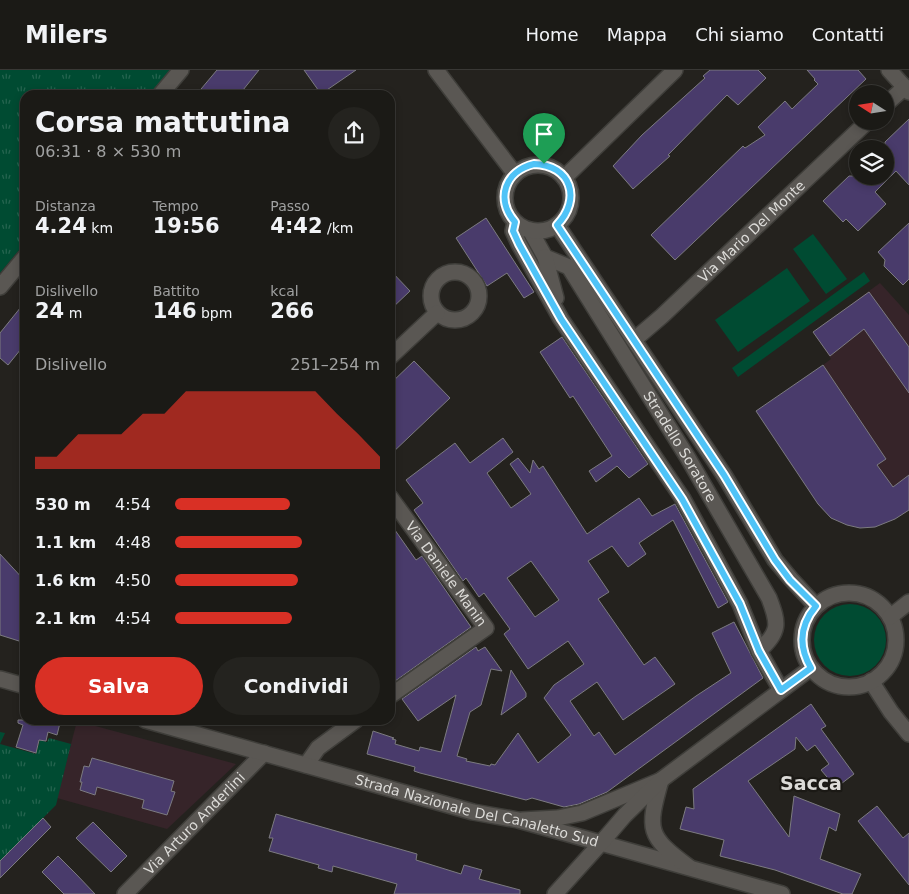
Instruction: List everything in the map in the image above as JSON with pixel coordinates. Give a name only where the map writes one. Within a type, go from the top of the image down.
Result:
[{"type":"street","points":[[164,90],[181,70]]},
{"type":"street","points":[[436,70],[515,174]]},
{"type":"street","points":[[564,178],[675,70]]},
{"type":"street","points":[[889,70],[907,89],[894,98]]},
{"type":"street","name":"Via Mario Del Monte","points":[[634,340],[662,316],[858,130]]},
{"type":"street","points":[[544,164],[553,168],[564,178],[570,190],[571,200],[569,210],[557,225],[549,230],[539,231],[530,230],[515,222],[506,208],[504,200],[507,183],[515,174],[526,166],[544,164]]},
{"type":"street","name":"Stradello Soratore","points":[[515,222],[513,231],[519,244],[561,319],[682,499],[740,604],[759,651],[781,690]]},
{"type":"street","points":[[557,225],[724,475],[775,560],[790,580],[816,606]]},
{"type":"street","name":"Stradello Soratore","points":[[530,230],[545,257],[561,319]]},
{"type":"street","name":"Stradello Soratore","points":[[545,257],[569,267],[688,458],[769,598],[774,611],[776,626],[774,634],[759,651]]},
{"type":"street","points":[[0,286],[20,263]]},
{"type":"street","points":[[395,352],[437,313]]},
{"type":"street","name":"Via Daniele Manin","points":[[395,504],[486,628],[395,692]]},
{"type":"street","points":[[852,592],[864,595],[883,607],[890,617],[896,638],[895,649],[892,659],[886,668],[871,681],[862,685],[843,686],[825,680],[811,668],[803,650],[802,641],[805,622],[816,606],[829,597],[840,593],[852,592]]},
{"type":"street","points":[[890,617],[909,602]]},
{"type":"street","name":"Strada Nazionale Del Canaletto Sud","points":[[163,725],[473,812],[518,820],[602,842],[625,815],[661,780],[811,668]]},
{"type":"street","points":[[0,679],[20,685]]},
{"type":"street","points":[[871,681],[891,712],[909,734]]},
{"type":"street","points":[[306,765],[318,748],[349,725]]},
{"type":"street","name":"Via Arturo Anderlini","points":[[125,894],[264,753]]},
{"type":"street","points":[[518,820],[558,818],[582,813],[661,780]]},
{"type":"street","points":[[661,780],[652,814],[655,835],[667,851],[690,867]]},
{"type":"street","points":[[555,894],[602,842],[782,894]]},
{"type":"shaded area","points":[[880,283],[909,315],[909,510],[877,465],[886,459],[823,365],[831,359],[813,332]]},
{"type":"shaded area","points":[[76,725],[92,725],[236,764],[167,829],[57,798]]},
{"type":"green space","points":[[0,70],[171,70],[154,90],[20,90],[20,249],[0,273]]},
{"type":"green space","points":[[813,234],[847,279],[826,294],[793,249]]},
{"type":"green space","points":[[787,268],[810,301],[738,352],[715,320]]},
{"type":"green space","points":[[864,272],[870,281],[738,377],[732,368]]},
{"type":"green space","points":[[857,604],[876,614],[884,626],[886,640],[884,654],[876,666],[864,674],[843,676],[824,666],[816,654],[814,633],[824,614],[836,606]]},
{"type":"green space","points":[[0,732],[5,733],[0,744]]},
{"type":"green space","points":[[49,738],[71,744],[56,805],[0,861],[0,744],[36,754],[40,740],[47,742]]},
{"type":"building","points":[[217,70],[259,70],[243,90],[200,90]]},
{"type":"building","points":[[304,70],[356,70],[327,90],[318,90]]},
{"type":"building","points":[[710,70],[758,70],[766,78],[738,105],[727,95],[668,155],[670,156],[633,189],[613,166],[642,135],[705,78],[703,76]]},
{"type":"building","points":[[807,70],[858,70],[866,79],[860,85],[849,85],[849,95],[675,260],[651,235],[743,146],[745,148],[765,135],[758,127],[785,101],[792,109],[818,84]]},
{"type":"building","points":[[909,119],[909,185],[896,171],[894,173],[894,140],[887,140]]},
{"type":"building","points":[[849,176],[849,185],[882,185],[875,192],[886,204],[858,231],[846,219],[843,222],[823,201]]},
{"type":"building","points":[[486,218],[534,292],[524,298],[507,273],[487,286],[456,238]]},
{"type":"building","points":[[909,223],[909,279],[903,285],[884,266],[885,260],[878,252]]},
{"type":"building","points":[[395,275],[410,291],[395,305]]},
{"type":"building","points":[[869,292],[909,347],[909,393],[864,329],[830,356],[813,332]]},
{"type":"building","points":[[20,308],[20,350],[8,365],[0,358],[0,333]]},
{"type":"building","points":[[562,337],[648,464],[629,478],[617,466],[596,482],[589,471],[612,456],[573,396],[570,398],[540,352]]},
{"type":"building","points":[[414,361],[450,398],[395,450],[395,379]]},
{"type":"building","points":[[823,365],[886,459],[877,465],[893,487],[909,475],[909,510],[895,519],[875,527],[860,528],[831,518],[818,504],[756,411]]},
{"type":"building","points":[[503,438],[513,452],[487,473],[511,508],[531,494],[510,464],[518,458],[530,473],[533,460],[539,469],[543,466],[587,534],[639,498],[652,516],[675,504],[728,602],[718,608],[673,520],[639,543],[646,554],[628,567],[612,546],[588,561],[609,592],[598,599],[644,665],[655,657],[675,684],[623,720],[597,682],[570,701],[594,736],[599,732],[615,755],[731,673],[712,633],[734,622],[763,678],[607,792],[579,804],[564,807],[532,798],[526,800],[420,773],[414,771],[415,767],[367,754],[373,731],[394,738],[392,739],[396,740],[395,744],[419,751],[420,747],[441,752],[456,695],[418,721],[402,699],[476,647],[478,651],[485,647],[502,671],[491,669],[481,705],[470,712],[457,756],[467,759],[466,761],[490,766],[491,764],[495,765],[518,733],[538,763],[571,735],[544,698],[554,685],[584,664],[568,641],[528,669],[504,634],[510,629],[484,593],[479,597],[466,578],[463,581],[414,510],[423,503],[406,480],[455,443],[470,463]],"holes":[[[531,561],[559,600],[535,617],[507,578]]]},
{"type":"building","points":[[395,530],[416,560],[422,556],[471,627],[395,681]]},
{"type":"building","points":[[0,554],[20,576],[20,640],[0,635]]},
{"type":"building","points":[[511,670],[526,693],[526,697],[501,715]]},
{"type":"building","points":[[811,704],[826,726],[821,729],[854,774],[833,790],[824,778],[827,777],[821,770],[829,764],[815,745],[807,751],[796,737],[795,749],[748,781],[789,837],[794,796],[840,814],[836,831],[829,827],[820,859],[861,874],[852,894],[843,894],[775,870],[720,856],[724,840],[680,829],[686,807],[694,809],[693,789]]},
{"type":"building","points":[[23,725],[60,725],[57,735],[48,732],[46,741],[39,740],[36,753],[16,747]]},
{"type":"building","points":[[92,758],[174,781],[171,791],[175,792],[167,815],[142,808],[144,800],[97,787],[95,795],[80,790],[84,766],[89,767]]},
{"type":"building","points":[[877,806],[903,838],[909,833],[909,885],[858,821]]},
{"type":"building","points":[[276,814],[417,854],[416,860],[461,874],[464,865],[482,870],[479,879],[520,890],[520,894],[394,894],[397,884],[333,866],[332,872],[318,868],[319,865],[269,851],[273,838],[269,838]]},
{"type":"building","points":[[43,818],[51,827],[0,878],[0,861]]},
{"type":"building","points":[[93,822],[127,856],[111,872],[76,838]]},
{"type":"building","points":[[58,856],[95,894],[64,894],[42,872]]},
{"type":"district","name":"Sacca","points":[[811,783]]},
{"type":"route","points":[[534,164],[544,164],[561,173],[567,181],[570,190],[569,210],[557,225],[724,475],[775,560],[790,580],[816,606],[810,613],[802,631],[803,650],[811,668],[781,690],[759,651],[740,604],[682,499],[561,319],[513,231],[515,222],[509,216],[504,200],[507,183],[518,170],[534,164]]}]
